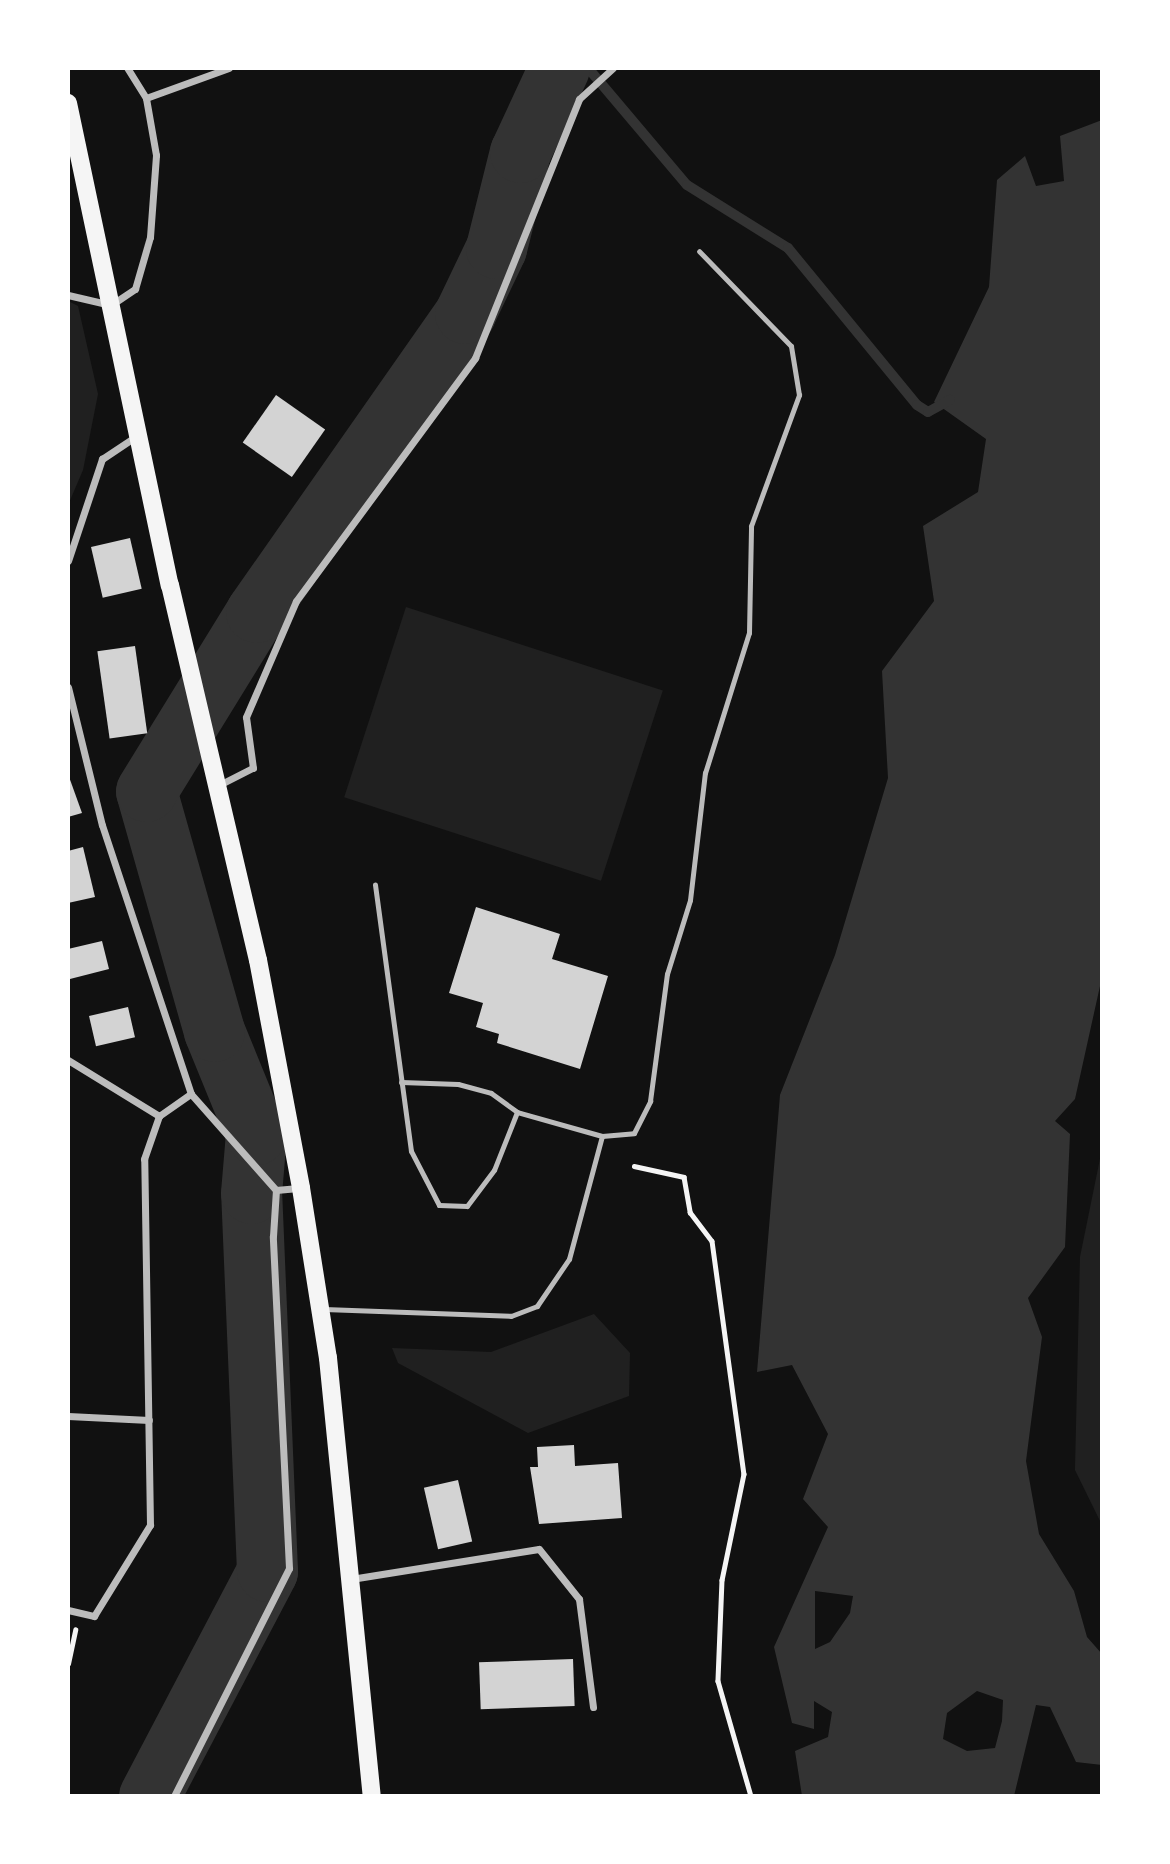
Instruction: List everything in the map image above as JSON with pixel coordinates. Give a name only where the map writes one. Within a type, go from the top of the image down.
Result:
[{"type":"main road","points":[[68,103],[170,585],[219,785],[301,1188],[321,1309],[347,1580],[372,1796]]},
{"type":"street","points":[[68,295],[111,305],[135,289],[150,237],[156,155],[146,98],[127,68]]},
{"type":"street","points":[[146,98],[229,68]]},
{"type":"street","points":[[219,785],[253,768],[246,717],[296,601],[475,358],[587,88],[611,70]]},
{"type":"street","points":[[68,561],[102,459],[139,435]]},
{"type":"street","points":[[68,687],[102,825],[191,1094],[276,1190],[273,1236],[289,1569],[174,1796]]},
{"type":"street","points":[[68,1060],[159,1116]]},
{"type":"street","points":[[68,1610],[94,1616],[150,1525],[144,1159],[159,1116],[191,1094]]},
{"type":"street","points":[[276,1190],[301,1188]]},
{"type":"street","points":[[68,1416],[149,1420]]},
{"type":"street","points":[[347,1580],[539,1549],[579,1599],[593,1707]]},
{"type":"lane","points":[[401,1082],[458,1084],[491,1093],[517,1112],[602,1136],[634,1133],[650,1101],[667,974],[690,900],[705,773],[750,633],[751,526],[796,418],[799,395],[790,346],[699,251]]},
{"type":"lane","points":[[375,884],[411,1151],[439,1205],[467,1206],[494,1170],[517,1112]]},
{"type":"lane","points":[[321,1309],[511,1316],[537,1306],[569,1259],[602,1136]]},
{"type":"path","points":[[634,1166],[684,1177],[690,1212],[712,1241],[744,1474],[722,1580],[718,1681],[751,1796]]},
{"type":"path","points":[[68,1664],[79,1612]]},
{"type":"shaded area","points":[[1102,120],[1102,977],[1075,1099],[1055,1121],[1070,1134],[1065,1247],[1028,1298],[1042,1337],[1026,1461],[1039,1534],[1074,1591],[1087,1637],[1102,1654],[1102,1765],[1076,1762],[1050,1707],[1036,1705],[1014,1796],[802,1796],[795,1751],[828,1737],[832,1712],[814,1701],[814,1729],[792,1723],[774,1647],[828,1527],[803,1499],[828,1434],[792,1365],[757,1372],[780,1095],[835,955],[888,778],[882,671],[934,601],[923,526],[978,492],[986,439],[934,402],[989,287],[997,180],[1025,156],[1036,186],[1064,181],[1060,136]],"holes":[[[815,1591],[853,1596],[850,1613],[830,1642],[815,1649]],[[977,1691],[1003,1700],[1002,1721],[995,1748],[967,1751],[943,1739],[947,1713]]]},
{"type":"shaded area","points":[[68,301],[78,306],[98,394],[83,470],[68,505]]},
{"type":"shaded area","points":[[406,607],[663,690],[601,881],[344,797]]},
{"type":"shaded area","points":[[1102,1149],[1102,1525],[1075,1470],[1080,1257]]},
{"type":"shaded area","points":[[594,1314],[630,1353],[629,1396],[528,1433],[398,1363],[392,1348],[491,1352]]},
{"type":"building","points":[[276,395],[325,429],[292,477],[243,443]]},
{"type":"building","points":[[130,538],[142,589],[103,598],[91,547]]},
{"type":"building","points":[[135,646],[147,733],[110,738],[97,651]]},
{"type":"building","points":[[68,774],[82,813],[68,817]]},
{"type":"building","points":[[83,847],[95,897],[68,903],[68,851]]},
{"type":"building","points":[[476,907],[560,934],[552,959],[608,976],[580,1069],[497,1043],[499,1034],[476,1027],[483,1003],[449,993]]},
{"type":"building","points":[[102,941],[109,969],[70,979],[68,949]]},
{"type":"building","points":[[128,1007],[135,1037],[96,1046],[89,1016]]},
{"type":"building","points":[[574,1445],[575,1466],[618,1463],[622,1518],[539,1524],[530,1467],[538,1467],[537,1447]]},
{"type":"building","points":[[458,1480],[472,1541],[438,1549],[424,1488]]},
{"type":"building","points":[[573,1659],[575,1706],[481,1709],[479,1662]]},
{"type":"waterway","points":[[149,1796],[267,1571],[251,1193],[256,1134],[214,1031],[146,791],[256,612],[465,313],[496,248],[520,152],[559,68]]},
{"type":"waterway","points":[[588,68],[687,185],[788,248],[917,405],[928,412],[950,400]]}]
